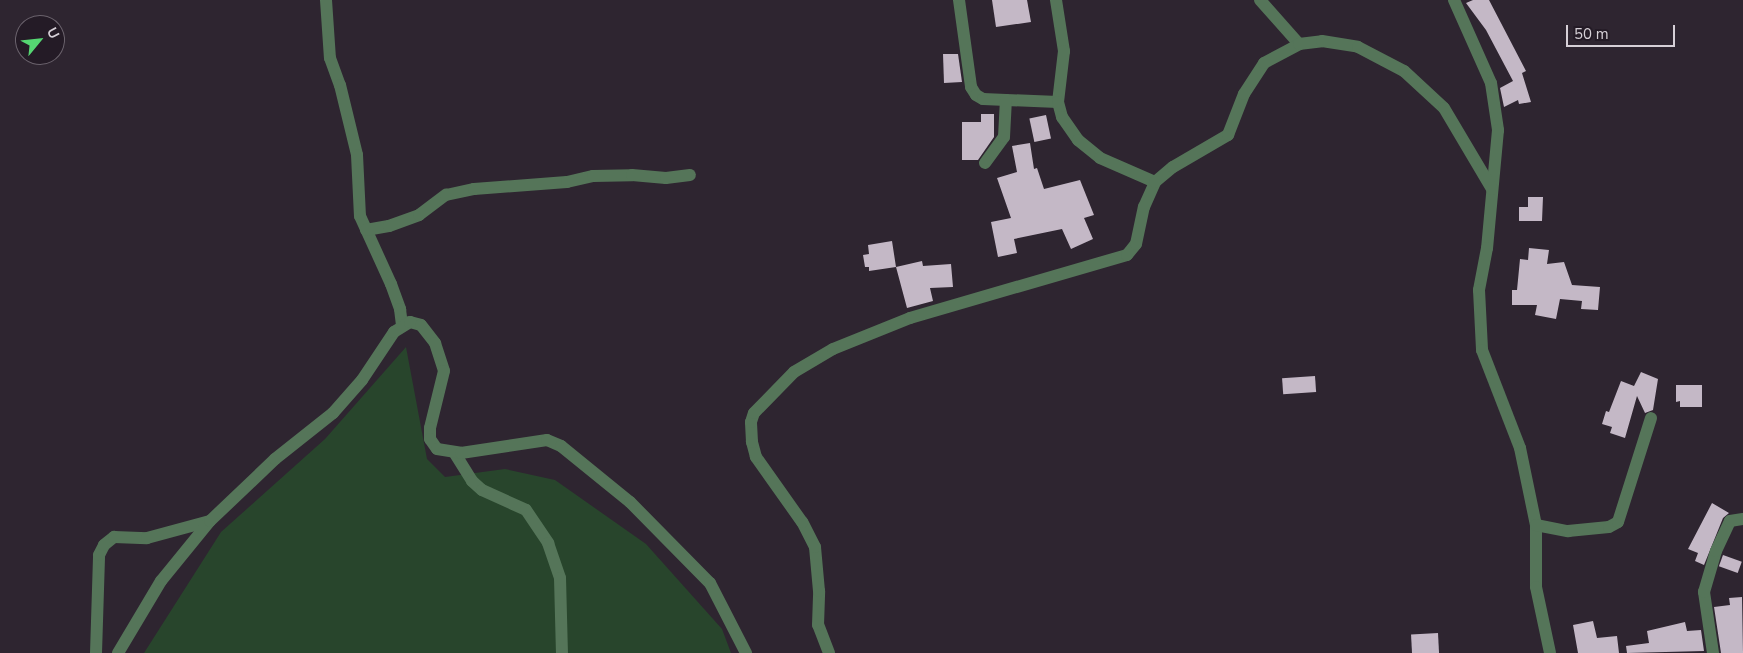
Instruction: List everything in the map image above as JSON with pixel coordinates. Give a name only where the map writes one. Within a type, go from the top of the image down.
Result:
[{"type":"street","points":[[326,0],[330,58],[336,71],[357,155],[360,216],[391,284],[400,309],[402,326]]},
{"type":"street","points":[[959,0],[971,87],[983,99],[1058,102]]},
{"type":"street","points":[[1056,0],[1064,51],[1058,102],[1068,128],[1100,158],[1155,182]]},
{"type":"street","points":[[1260,0],[1299,44]]},
{"type":"street","points":[[1454,0],[1491,83],[1498,130],[1479,290],[1482,350],[1520,448],[1536,525],[1536,587],[1550,653]]},
{"type":"street","points":[[829,653],[818,625],[819,590],[815,547],[802,522],[756,457],[751,422],[754,414],[794,372],[833,349],[967,300],[1057,278],[1127,255],[1136,244],[1144,207],[1155,182],[1228,135],[1244,94],[1264,63],[1299,44],[1322,41],[1358,47],[1404,71],[1444,108],[1492,189]]},
{"type":"street","points":[[985,163],[1004,138],[1006,100]]},
{"type":"street","points":[[366,230],[389,226],[419,215],[446,195],[474,189],[567,182],[592,176],[632,175],[666,178],[690,175]]},
{"type":"street","points":[[118,653],[161,580],[210,521],[275,459],[333,413],[402,326],[410,322],[421,325],[439,352],[444,371],[430,428],[430,438],[437,449],[454,452],[547,440],[561,446],[630,502],[710,583],[746,653]]},
{"type":"street","points":[[1536,525],[1568,531],[1609,527],[1618,522],[1651,418]]},
{"type":"street","points":[[454,452],[472,481],[482,490],[526,510],[548,543],[560,578],[562,653]]},
{"type":"street","points":[[1713,653],[1704,592],[1716,551],[1730,521],[1743,519]]},
{"type":"street","points":[[96,653],[99,554],[104,545],[114,537],[147,538],[210,521]]},
{"type":"green space","points":[[406,347],[427,459],[445,477],[505,469],[555,480],[646,544],[722,629],[731,653],[144,653],[221,532],[325,439]]},
{"type":"building","points":[[992,0],[1027,0],[1031,22],[996,27]]},
{"type":"building","points":[[1473,0],[1489,0],[1526,71],[1522,73],[1531,102],[1519,104],[1518,100],[1504,107],[1500,88],[1513,81],[1486,30],[1466,3]]},
{"type":"building","points":[[943,54],[958,54],[962,82],[944,83]]},
{"type":"building","points":[[981,114],[994,114],[994,137],[978,160],[962,160],[962,122],[981,122]]},
{"type":"building","points":[[1046,115],[1051,138],[1034,142],[1029,119]]},
{"type":"building","points":[[1030,143],[1034,169],[1037,168],[1044,189],[1080,180],[1094,215],[1084,218],[1093,239],[1071,249],[1062,229],[1014,239],[1017,253],[998,257],[991,222],[1011,218],[997,178],[1017,172],[1012,146]]},
{"type":"building","points":[[1528,197],[1543,197],[1542,221],[1519,221],[1519,207],[1528,207]]},
{"type":"building","points":[[892,241],[896,267],[869,271],[869,267],[865,267],[863,255],[869,254],[868,245]]},
{"type":"building","points":[[1529,248],[1549,250],[1547,264],[1564,262],[1572,285],[1600,287],[1598,310],[1581,309],[1582,301],[1560,299],[1556,319],[1535,315],[1537,305],[1512,305],[1512,290],[1517,290],[1520,259],[1528,260]]},
{"type":"building","points":[[922,261],[923,266],[951,264],[953,287],[930,288],[933,301],[907,308],[896,267]]},
{"type":"building","points":[[1641,372],[1658,379],[1653,410],[1645,413],[1637,396],[1625,438],[1610,433],[1612,427],[1602,424],[1606,411],[1609,412],[1621,381],[1634,386]]},
{"type":"building","points":[[1315,376],[1316,392],[1283,394],[1282,378]]},
{"type":"building","points":[[1676,385],[1702,385],[1702,407],[1680,407],[1680,401],[1676,402]]},
{"type":"building","points":[[1712,503],[1729,513],[1723,518],[1704,565],[1695,561],[1698,553],[1688,549]]},
{"type":"building","points":[[1723,555],[1742,562],[1738,573],[1719,566]]},
{"type":"building","points":[[1742,597],[1743,653],[1721,653],[1714,607],[1730,605],[1729,598]]},
{"type":"building","points":[[1593,621],[1597,638],[1617,636],[1619,653],[1578,653],[1573,625]]},
{"type":"building","points":[[1685,622],[1687,631],[1701,630],[1704,651],[1627,653],[1626,646],[1649,643],[1647,631]]},
{"type":"building","points":[[1438,633],[1439,653],[1412,653],[1411,634]]}]
